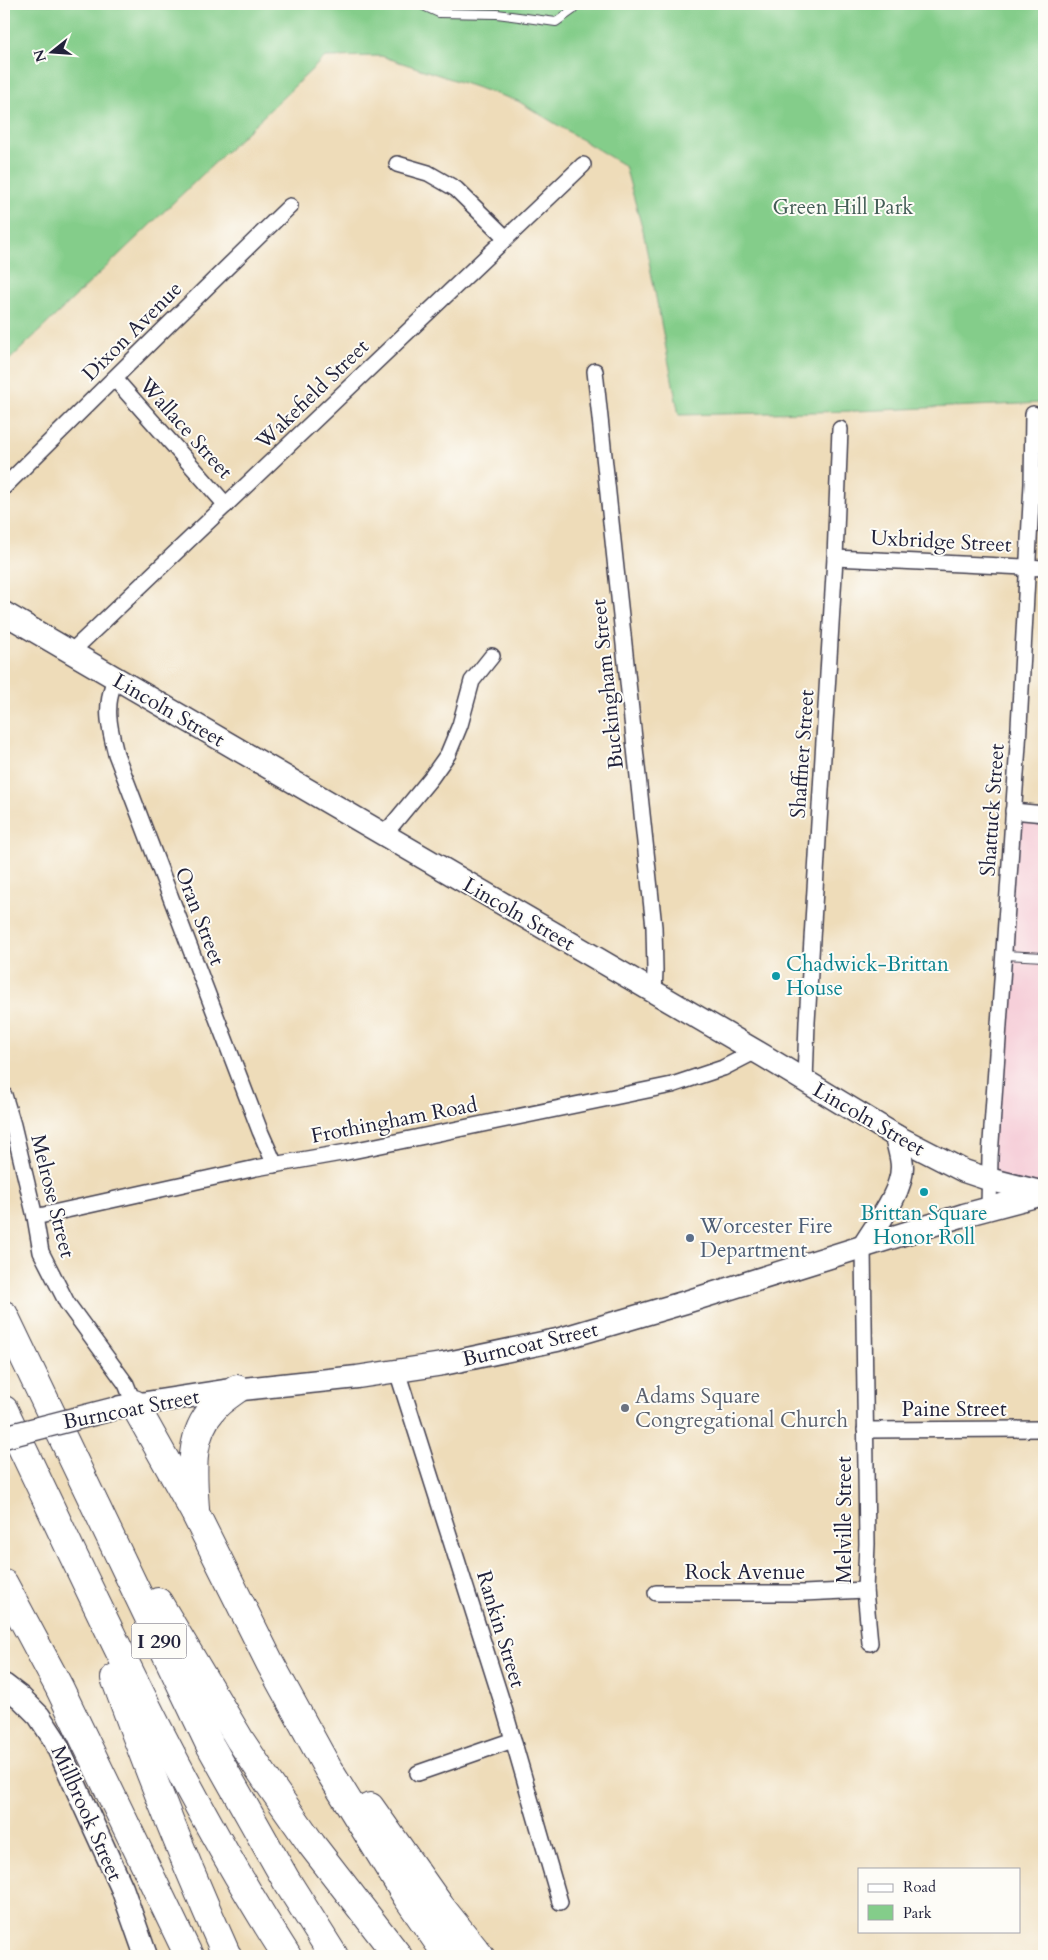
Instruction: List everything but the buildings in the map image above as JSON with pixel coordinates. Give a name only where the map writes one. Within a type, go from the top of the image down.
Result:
[{"type":"highway","name":"I 290","points":[[4,1315],[210,1745],[286,1880],[334,1956]]},
{"type":"highway","points":[[195,1513],[193,1467],[195,1444],[199,1430],[213,1408],[237,1389]]},
{"type":"highway","points":[[123,1406],[195,1513],[270,1662],[352,1810],[407,1897],[448,1956]]},
{"type":"highway","name":"I 290","points":[[4,1410],[162,1739],[240,1880],[287,1956]]},
{"type":"highway","points":[[65,1443],[103,1504],[159,1604],[240,1740],[312,1845],[398,1956]]},
{"type":"highway","points":[[68,1545],[134,1732],[227,1956]]},
{"type":"highway","points":[[4,1584],[59,1687],[189,1956]]},
{"type":"highway","points":[[292,1701],[325,1744],[440,1906],[480,1956]]},
{"type":"main road","name":"Lincoln Street","points":[[4,613],[756,1052],[896,1136],[964,1171],[1044,1193]]},
{"type":"main road","points":[[863,1247],[891,1201],[900,1180],[902,1166],[896,1136]]},
{"type":"main road","name":"Burncoat Street","points":[[4,1437],[123,1406],[237,1389],[357,1377],[443,1364],[556,1340],[989,1208],[1044,1193]]},
{"type":"main road","name":"Millbrook Street","points":[[4,1685],[21,1698],[39,1716],[54,1739],[122,1888],[146,1956]]},
{"type":"street","points":[[397,164],[428,173],[456,189],[506,238]]},
{"type":"street","name":"Wakefield Street","points":[[70,652],[583,166]]},
{"type":"street","name":"Dixon Avenue","points":[[4,487],[115,379],[152,339],[290,206]]},
{"type":"street","name":"Buckingham Street","points":[[595,371],[653,918],[654,993]]},
{"type":"street","name":"Wallace Street","points":[[115,379],[226,504]]},
{"type":"street","name":"Shattuck Street","points":[[989,1208],[988,1179],[1004,955],[1032,484],[1033,414]]},
{"type":"street","name":"Shaffner Street","points":[[805,1082],[835,558],[840,429]]},
{"type":"street","name":"Uxbridge Street","points":[[835,558],[1044,568]]},
{"type":"street","points":[[384,835],[426,785],[448,754],[460,725],[472,681],[492,656]]},
{"type":"street","name":"Oran Street","points":[[115,678],[108,704],[108,719],[116,754],[260,1131],[275,1165]]},
{"type":"street","points":[[1013,811],[1044,814]]},
{"type":"street","name":"Frothingham Road","points":[[36,1218],[275,1165],[672,1085],[723,1068],[756,1052]]},
{"type":"street","name":"Melrose Street","points":[[4,1096],[36,1218],[41,1252],[67,1303],[126,1384],[123,1406]]},
{"type":"street","name":"Melville Street","points":[[863,1247],[867,1544],[865,1590],[870,1642]]},
{"type":"street","name":"Rankin Street","points":[[397,1370],[513,1740],[560,1902]]},
{"type":"street","name":"Paine Street","points":[[865,1430],[1044,1429]]},
{"type":"street","name":"Rock Avenue","points":[[656,1593],[804,1593],[865,1590]]},
{"type":"street","points":[[418,1773],[513,1740]]},
{"type":"lane","points":[[419,4],[439,13],[497,14],[556,22],[573,10],[574,4]]},
{"type":"lane","points":[[1004,955],[1044,957]]},
{"type":"shaded area","points":[[1013,811],[1044,814],[1044,1193],[988,1179]]},
{"type":"green space","name":"Green Hill Park","points":[[4,4],[1044,4],[1044,403],[856,411],[679,415],[643,231],[625,166],[518,101],[381,56],[325,57],[4,365]]},
{"type":"place","name":"Chadwick-Brittan House","points":[[776,976]]},
{"type":"place","name":"Brittan Square Honor Roll","points":[[924,1192]]},
{"type":"place","name":"Worcester Fire Department","points":[[690,1238]]},
{"type":"place","name":"Adams Square Congregational Church","points":[[625,1408]]}]
